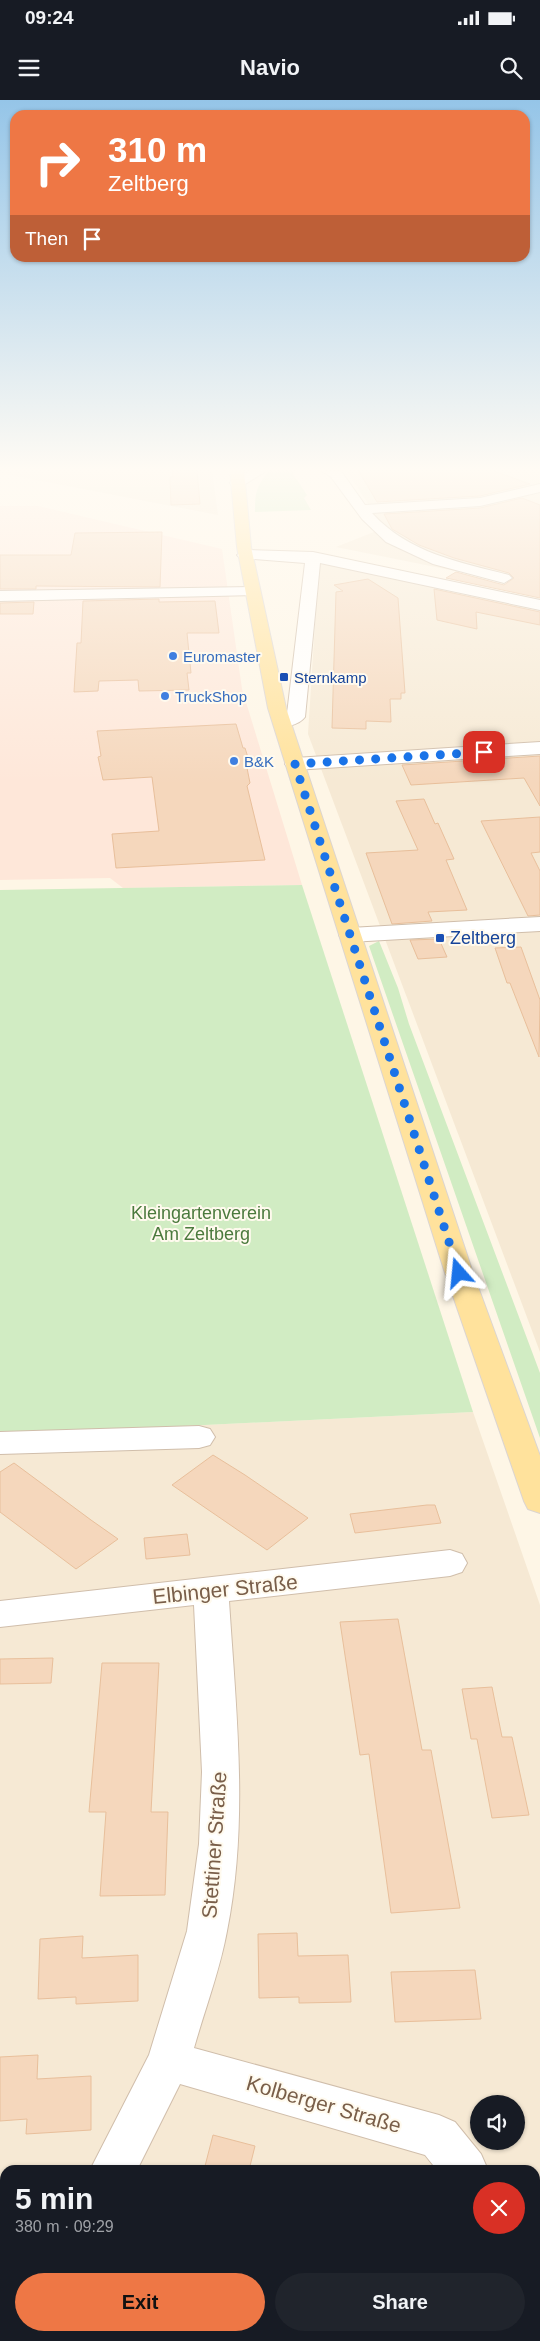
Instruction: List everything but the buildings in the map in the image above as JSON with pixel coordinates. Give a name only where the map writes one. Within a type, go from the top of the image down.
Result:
[{"type":"main road","points":[[249,575],[269,677],[295,764],[459,1273],[540,1501]]},
{"type":"street","points":[[282,722],[296,717],[298,709],[311,575]]},
{"type":"street","points":[[398,575],[540,604]]},
{"type":"street","points":[[487,575],[515,581]]},
{"type":"street","points":[[0,596],[252,592]]},
{"type":"street","points":[[295,764],[540,748]]},
{"type":"street","points":[[350,935],[538,929]]},
{"type":"street","points":[[0,1443],[199,1437]]},
{"type":"street","name":"Elbinger Straße","points":[[0,1614],[450,1564]]},
{"type":"street","name":"Stettiner Straße","points":[[116,2165],[169,2061],[207,1930],[219,1844],[221,1772],[211,1590]]},
{"type":"street","name":"Kolberger Straße","points":[[169,2061],[439,2137],[462,2165]]},
{"type":"shaded area","points":[[0,575],[226,575],[242,689],[302,885],[123,888],[110,878],[0,880]]},
{"type":"shaded area","points":[[318,575],[422,575],[540,599],[540,1352],[308,734]]},
{"type":"shaded area","points":[[473,575],[540,575],[540,588]]},
{"type":"shaded area","points":[[473,1412],[540,1605],[540,2165],[0,2165],[0,1435]]},
{"type":"green space","name":"Kleingartenverein Am Zeltberg","points":[[302,885],[473,1412],[0,1435],[0,890]]},
{"type":"green space","points":[[379,941],[540,1373],[540,1438],[369,946]]},
{"type":"place","name":"Euromaster","points":[[173,656]]},
{"type":"place","name":"Sternkamp","points":[[284,677]]},
{"type":"place","name":"TruckShop","points":[[165,696]]},
{"type":"place","name":"B&K","points":[[234,761]]},
{"type":"place","name":"Zeltberg","points":[[440,938]]},
{"type":"route","points":[[459,1273],[295,764],[484,752]]}]
